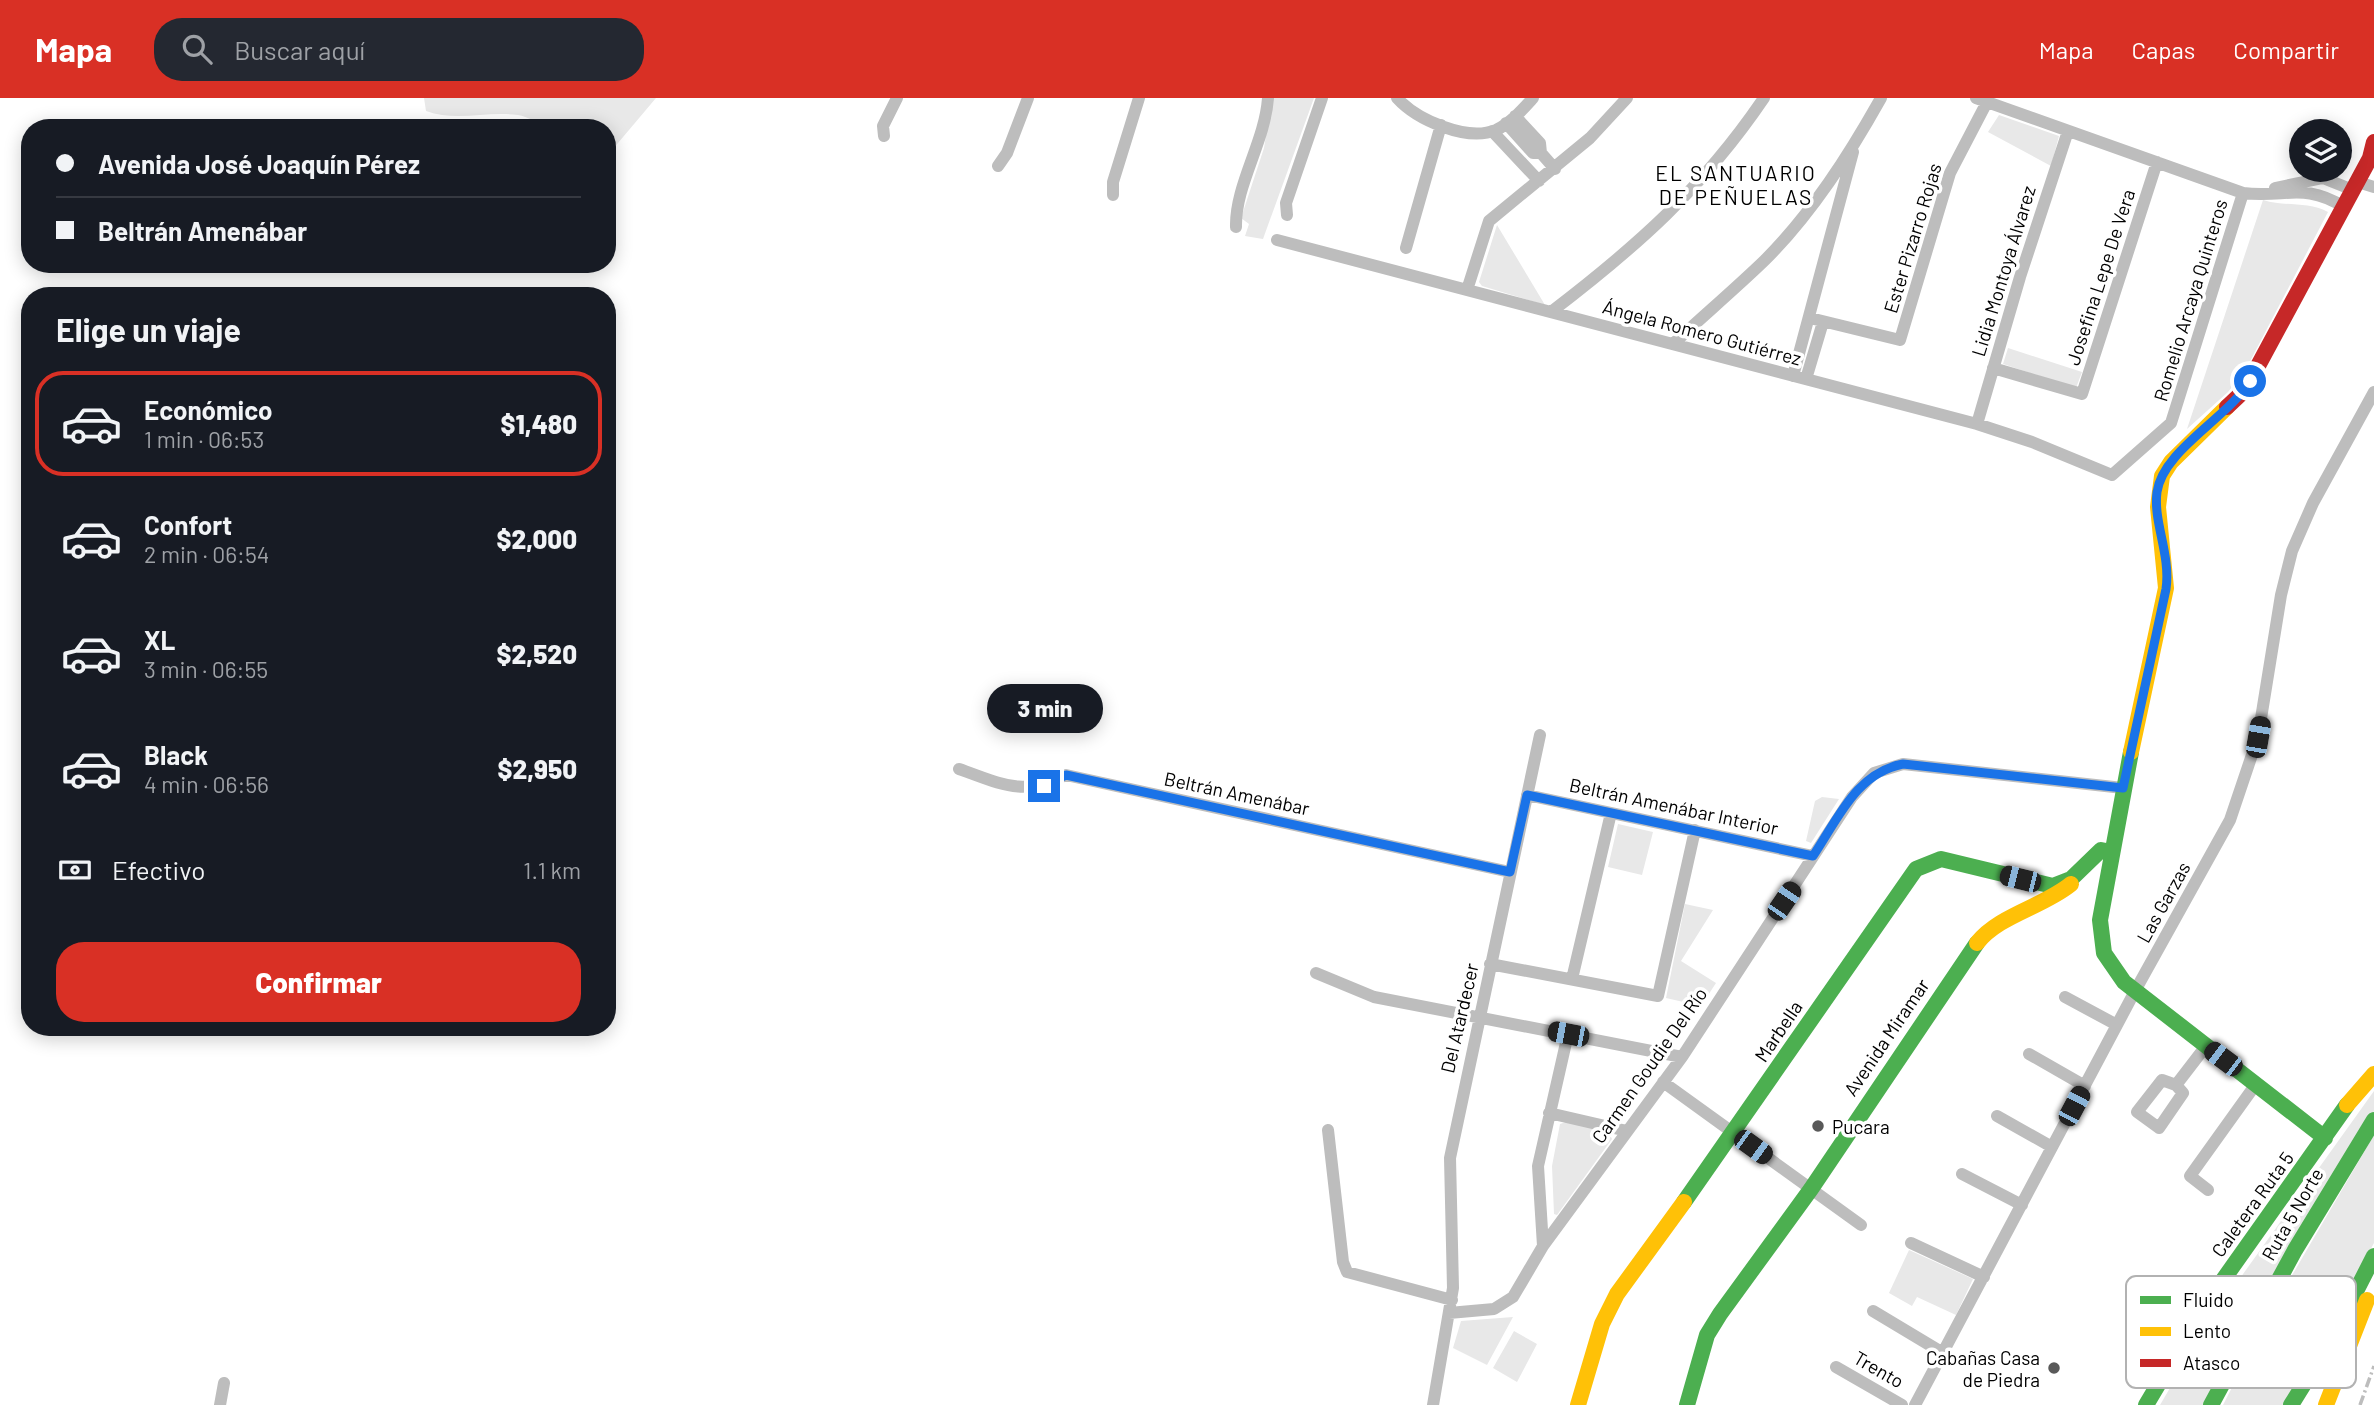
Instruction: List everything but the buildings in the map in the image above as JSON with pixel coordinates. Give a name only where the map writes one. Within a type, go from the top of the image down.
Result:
[{"type":"main road","points":[[2325,1138],[2135,991],[2114,971],[2101,940],[2101,914],[2123,788],[2166,589],[2168,562],[2157,502],[2161,475],[2171,462],[2241,396],[2373,153]]},
{"type":"main road","name":"Marbella","points":[[1578,1405],[1598,1334],[1611,1304],[1734,1133],[1916,869],[1941,859],[2053,886],[2076,875],[2087,860],[2101,850],[2111,852]]},
{"type":"main road","name":"Avenida Miramar","points":[[1687,1405],[1707,1335],[1811,1189],[1898,1056],[1983,935],[2055,897],[2071,884],[2076,875]]},
{"type":"main road","name":"Caletera Ruta 5","points":[[2226,1276],[2374,1066]]},
{"type":"main road","points":[[2347,1105],[2374,1074]]},
{"type":"main road","name":"Ruta 5 Norte","points":[[2281,1276],[2374,1120]]},
{"type":"main road","points":[[2356,1291],[2374,1256]]},
{"type":"main road","points":[[2356,1328],[2374,1282]]},
{"type":"main road","name":"Caletera Ruta 5","points":[[2146,1405],[2156,1388]]},
{"type":"main road","name":"Ruta 5 Norte","points":[[2211,1405],[2220,1388]]},
{"type":"main road","points":[[2291,1405],[2302,1388]]},
{"type":"main road","points":[[2326,1405],[2333,1388]]},
{"type":"street","points":[[884,136],[883,126],[897,98]]},
{"type":"street","points":[[998,166],[1007,153],[1028,98]]},
{"type":"street","points":[[1113,195],[1114,182],[1139,98]]},
{"type":"street","points":[[1236,227],[1236,213],[1261,136],[1268,98]]},
{"type":"street","points":[[1287,215],[1286,203],[1322,98]]},
{"type":"street","points":[[1397,98],[1418,116],[1441,125],[1474,132],[1492,131],[1511,120],[1533,98]]},
{"type":"street","points":[[1466,290],[1489,221],[1555,169],[1627,98]]},
{"type":"street","points":[[1551,312],[1668,217],[1723,154],[1764,98]]},
{"type":"street","points":[[1673,344],[1766,259],[1797,224],[1855,145],[1881,98]]},
{"type":"street","points":[[1981,100],[2243,193],[2267,195],[2314,192],[2344,207]]},
{"type":"street","name":"Ester Pizarro Rojas","points":[[1810,318],[1900,340],[1950,173],[1981,100]]},
{"type":"street","points":[[1511,120],[1533,153],[1541,153],[1555,169]]},
{"type":"street","points":[[1406,248],[1441,125]]},
{"type":"street","points":[[1492,131],[1539,181]]},
{"type":"street","name":"Lidia Montoya Álvarez","points":[[1977,424],[2068,131]]},
{"type":"street","points":[[1800,378],[1810,318],[1855,145]]},
{"type":"street","name":"Josefina Lepe De Vera","points":[[1993,368],[2082,394],[2157,162]]},
{"type":"street","points":[[2243,193],[2323,178],[2356,186],[2374,187]]},
{"type":"street","name":"Romelio Arcaya Quinteros","points":[[2112,475],[2171,423],[2243,193]]},
{"type":"street","name":"Ángela Romero Gutiérrez","points":[[1277,240],[1977,424],[2032,442],[2112,475]]},
{"type":"street","points":[[1800,378],[1823,322]]},
{"type":"street","name":"Las Garzas","points":[[1915,1405],[2135,991],[2233,813],[2256,744],[2281,595],[2292,551],[2313,503],[2374,392]]},
{"type":"street","name":"Del Atardecer","points":[[1451,1306],[1450,1158],[1539,735]]},
{"type":"street","name":"Carmen Goudie Del Río","points":[[1328,1130],[1343,1262],[1347,1272],[1451,1306],[1493,1309],[1505,1305],[1513,1297],[1543,1246],[1682,1057],[1862,783],[1874,773],[1903,764],[2123,788]]},
{"type":"street","name":"Beltrán Amenábar","points":[[959,769],[1016,789],[1044,786],[1066,775],[1510,872]]},
{"type":"street","name":"Beltrán Amenábar Interior","points":[[1527,795],[1813,856]]},
{"type":"street","points":[[1572,979],[1611,813]]},
{"type":"street","points":[[1490,964],[1658,996],[1695,830]]},
{"type":"street","points":[[1316,973],[1374,997],[1682,1057]]},
{"type":"street","points":[[2065,997],[2117,1026]]},
{"type":"street","points":[[1543,1246],[1538,1166],[1568,1034]]},
{"type":"street","points":[[2176,1086],[2206,1046]]},
{"type":"street","points":[[2029,1054],[2085,1086]]},
{"type":"street","points":[[1663,1082],[1861,1225]]},
{"type":"street","points":[[2208,1190],[2190,1176],[2256,1084]]},
{"type":"street","points":[[1549,1113],[1627,1131]]},
{"type":"street","points":[[1997,1116],[2052,1147]]},
{"type":"street","points":[[1962,1174],[2022,1205]]},
{"type":"street","points":[[1911,1243],[1984,1277]]},
{"type":"street","points":[[1433,1405],[1451,1306]]},
{"type":"street","points":[[1873,1311],[1943,1353]]},
{"type":"street","name":"Trento","points":[[1836,1367],[1902,1405]]},
{"type":"street","points":[[220,1405],[224,1383]]},
{"type":"shaded area","points":[[424,98],[656,98],[616,145],[616,119],[529,119],[518,115],[494,114],[449,116],[426,111]]},
{"type":"shaded area","points":[[1272,98],[1314,98],[1263,239],[1245,236],[1249,224],[1241,218],[1264,148]]},
{"type":"shaded area","points":[[1999,115],[2059,136],[2051,166],[1988,132]]},
{"type":"shaded area","points":[[2263,200],[2313,206],[2328,212],[2246,369],[2228,392],[2187,429]]},
{"type":"shaded area","points":[[1497,225],[1545,305],[1482,286],[1479,282]]},
{"type":"shaded area","points":[[2008,348],[2082,372],[2076,388],[2003,364]]},
{"type":"shaded area","points":[[1822,797],[1839,799],[1811,843],[1806,841],[1815,801]]},
{"type":"shaded area","points":[[1618,824],[1653,832],[1642,875],[1608,867]]},
{"type":"shaded area","points":[[1685,904],[1713,910],[1681,961],[1716,983],[1701,1006],[1666,998]]},
{"type":"shaded area","points":[[2374,1091],[2374,1111],[2280,1276],[2242,1276]]},
{"type":"shaded area","points":[[1566,1122],[1608,1131],[1612,1139],[1557,1215],[1554,1214],[1552,1166],[1560,1124]]},
{"type":"shaded area","points":[[2374,1135],[2374,1243],[2356,1276],[2292,1276]]},
{"type":"shaded area","points":[[1909,1250],[1973,1279],[1956,1315],[1917,1297],[1912,1306],[1889,1293]]},
{"type":"shaded area","points":[[1513,1317],[1487,1365],[1453,1348],[1461,1321]]},
{"type":"shaded area","points":[[1514,1331],[1537,1344],[1517,1382],[1493,1368]]},
{"type":"shaded area","points":[[2170,1388],[2216,1388],[2206,1405],[2160,1405]]},
{"type":"shaded area","points":[[2232,1388],[2295,1388],[2286,1405],[2223,1405]]},
{"type":"railway","points":[[2360,1405],[2374,1366]]},
{"type":"traffic: fast","points":[[2131,752],[2100,920],[2104,953],[2124,982],[2325,1138]]},
{"type":"traffic: fast","points":[[1684,1202],[1916,869],[1941,859],[2053,886],[2071,879],[2101,850],[2111,852]]},
{"type":"traffic: fast","points":[[1687,1405],[1707,1335],[1720,1314],[1811,1189],[1977,943]]},
{"type":"traffic: fast","points":[[2226,1276],[2347,1105]]},
{"type":"traffic: fast","points":[[2281,1276],[2374,1120]]},
{"type":"traffic: fast","points":[[2356,1291],[2374,1256]]},
{"type":"traffic: fast","points":[[2146,1405],[2156,1388]]},
{"type":"traffic: fast","points":[[2211,1405],[2220,1388]]},
{"type":"traffic: fast","points":[[2291,1405],[2302,1388]]},
{"type":"traffic: slow","points":[[2131,752],[2166,588],[2158,507],[2162,476],[2171,462],[2227,407]]},
{"type":"traffic: slow","points":[[1977,943],[1997,925],[2071,884]]},
{"type":"traffic: slow","points":[[2347,1105],[2374,1074]]},
{"type":"traffic: slow","points":[[1578,1405],[1602,1324],[1617,1294],[1684,1202]]},
{"type":"traffic: slow","points":[[2356,1328],[2367,1300]]},
{"type":"traffic: slow","points":[[2326,1405],[2333,1388]]},
{"type":"traffic: jam","points":[[2227,407],[2245,390],[2370,158],[2374,142]]},
{"type":"place","name":"Pucara","points":[[1818,1126]]},
{"type":"place","name":"Cabañas Casa de Piedra","points":[[2054,1368]]},
{"type":"district","name":"EL SANTUARIO DE PEÑUELAS","points":[[1736,184]]},
{"type":"route","points":[[1044,786],[1066,775],[1510,872],[1527,795],[1813,856],[1862,783],[1887,767],[1903,764],[2123,788],[2161,622],[2168,574],[2157,502],[2161,475],[2178,455],[2232,406],[2250,381]]}]
